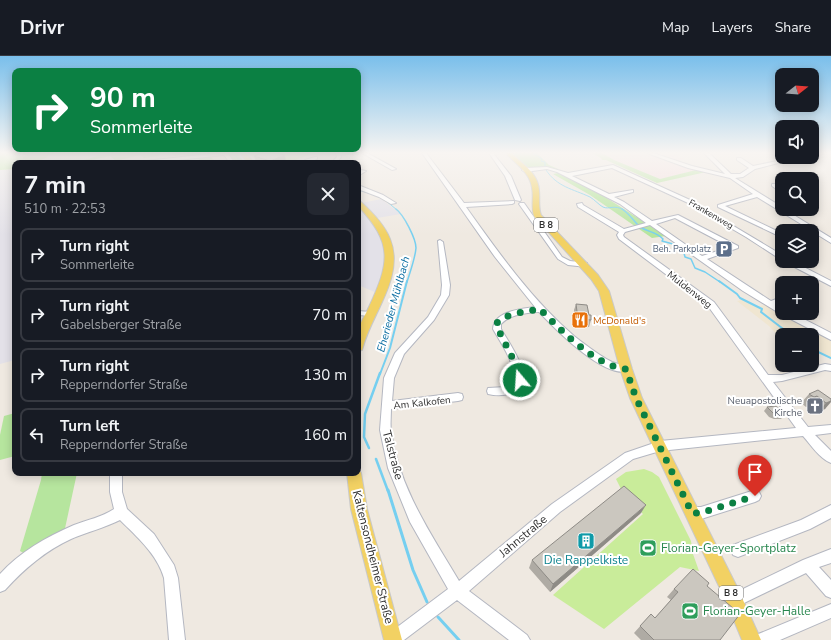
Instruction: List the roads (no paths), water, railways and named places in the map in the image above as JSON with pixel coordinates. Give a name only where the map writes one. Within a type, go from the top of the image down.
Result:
[{"type":"main road","name":"B 8","points":[[532,180],[535,184],[535,207],[538,216],[595,277],[604,291],[626,369],[636,398],[732,595],[752,640]]},
{"type":"main road","points":[[361,206],[382,231],[390,250],[391,259],[389,274],[361,334]]},
{"type":"main road","name":"Kaltensondheimer Straße","points":[[354,476],[359,509],[393,640]]},
{"type":"street","points":[[444,180],[540,309],[565,333],[594,356],[608,364],[626,369]]},
{"type":"street","points":[[509,180],[517,202],[534,228],[551,244],[557,255],[564,261],[584,265]]},
{"type":"street","points":[[578,180],[631,208],[775,307]]},
{"type":"street","name":"Frankenweg","points":[[644,180],[688,201],[775,253]]},
{"type":"street","points":[[736,180],[775,205]]},
{"type":"street","points":[[361,189],[381,196],[394,203]]},
{"type":"street","points":[[609,196],[631,191]]},
{"type":"street","name":"Frankenweg","points":[[757,195],[720,206],[775,231]]},
{"type":"street","points":[[462,205],[517,202]]},
{"type":"street","points":[[580,204],[580,206],[595,216],[624,231],[676,216],[736,247],[702,258]]},
{"type":"street","points":[[792,216],[804,224]]},
{"type":"street","name":"Muldenweg","points":[[624,231],[620,235],[621,238],[711,304],[737,338],[765,379],[805,431],[831,458]]},
{"type":"street","points":[[819,234],[831,242]]},
{"type":"street","name":"Frankenweg","points":[[770,237],[775,236]]},
{"type":"street","name":"Talstraße","points":[[440,242],[446,285],[445,295],[431,318],[400,353],[389,378],[385,430],[394,468],[416,522],[457,591],[522,640]]},
{"type":"street","points":[[800,268],[831,284]]},
{"type":"street","points":[[771,304],[775,302]]},
{"type":"street","points":[[492,391],[504,392],[510,390],[518,384],[520,380],[513,359],[497,329],[497,322],[508,316],[540,309]]},
{"type":"street","points":[[361,313],[371,314]]},
{"type":"street","points":[[799,320],[831,337]]},
{"type":"street","points":[[765,379],[782,378],[825,367],[831,368]]},
{"type":"street","name":"Am Kalkofen","points":[[386,406],[458,397]]},
{"type":"street","name":"Jahnstraße","points":[[393,640],[457,591],[556,508],[629,456],[660,446],[831,429]]},
{"type":"street","points":[[116,476],[116,492],[121,512],[149,539],[167,565],[171,578],[177,640]]},
{"type":"street","points":[[692,513],[701,513],[755,496]]},
{"type":"street","points":[[738,550],[805,524],[831,511]]},
{"type":"street","points":[[0,585],[22,563],[50,543],[80,529],[106,520],[121,512]]},
{"type":"street","points":[[732,595],[744,596],[808,565],[831,556]]},
{"type":"street","points":[[808,565],[831,591]]},
{"type":"street","points":[[761,640],[831,611]]},
{"type":"waterway","points":[[555,180],[560,184],[590,197],[603,207],[617,207],[622,209]]},
{"type":"waterway","name":"Eherieder Mühlbach","points":[[361,191],[372,194]]},
{"type":"waterway","name":"Eherieder Mühlbach","points":[[385,200],[397,210]]},
{"type":"waterway","points":[[622,209],[640,227],[658,235],[663,239],[662,241],[673,244],[681,249],[680,251],[684,253],[685,257],[691,259],[695,268],[705,272],[720,282]]},
{"type":"waterway","name":"Eherieder Mühlbach","points":[[397,210],[412,233],[416,248],[415,257],[407,282]]},
{"type":"waterway","name":"Eherieder Mühlbach","points":[[380,374],[390,348],[407,281]]},
{"type":"waterway","points":[[719,281],[737,294],[740,298],[762,309],[761,312],[782,328]]},
{"type":"waterway","points":[[819,352],[831,358]]},
{"type":"waterway","name":"Eherieder Mühlbach","points":[[369,448],[364,437],[365,414],[380,373]]},
{"type":"waterway","name":"Eherieder Mühlbach","points":[[376,459],[388,491]]},
{"type":"waterway","name":"Eherieder Mühlbach","points":[[388,490],[413,570],[427,602]]},
{"type":"waterway","name":"Eherieder Mühlbach","points":[[438,617],[459,640]]},
{"type":"place","name":"Beh. Parkplatz","points":[[724,249]]},
{"type":"place","name":"McDonald's","points":[[580,320]]},
{"type":"place","name":"Neuapostolische Kirche","points":[[815,406]]},
{"type":"place","name":"Die Rappelkiste","points":[[586,541]]},
{"type":"place","name":"Florian-Geyer-Sportplatz","points":[[648,548]]},
{"type":"place","name":"Florian-Geyer-Halle","points":[[690,611]]}]
